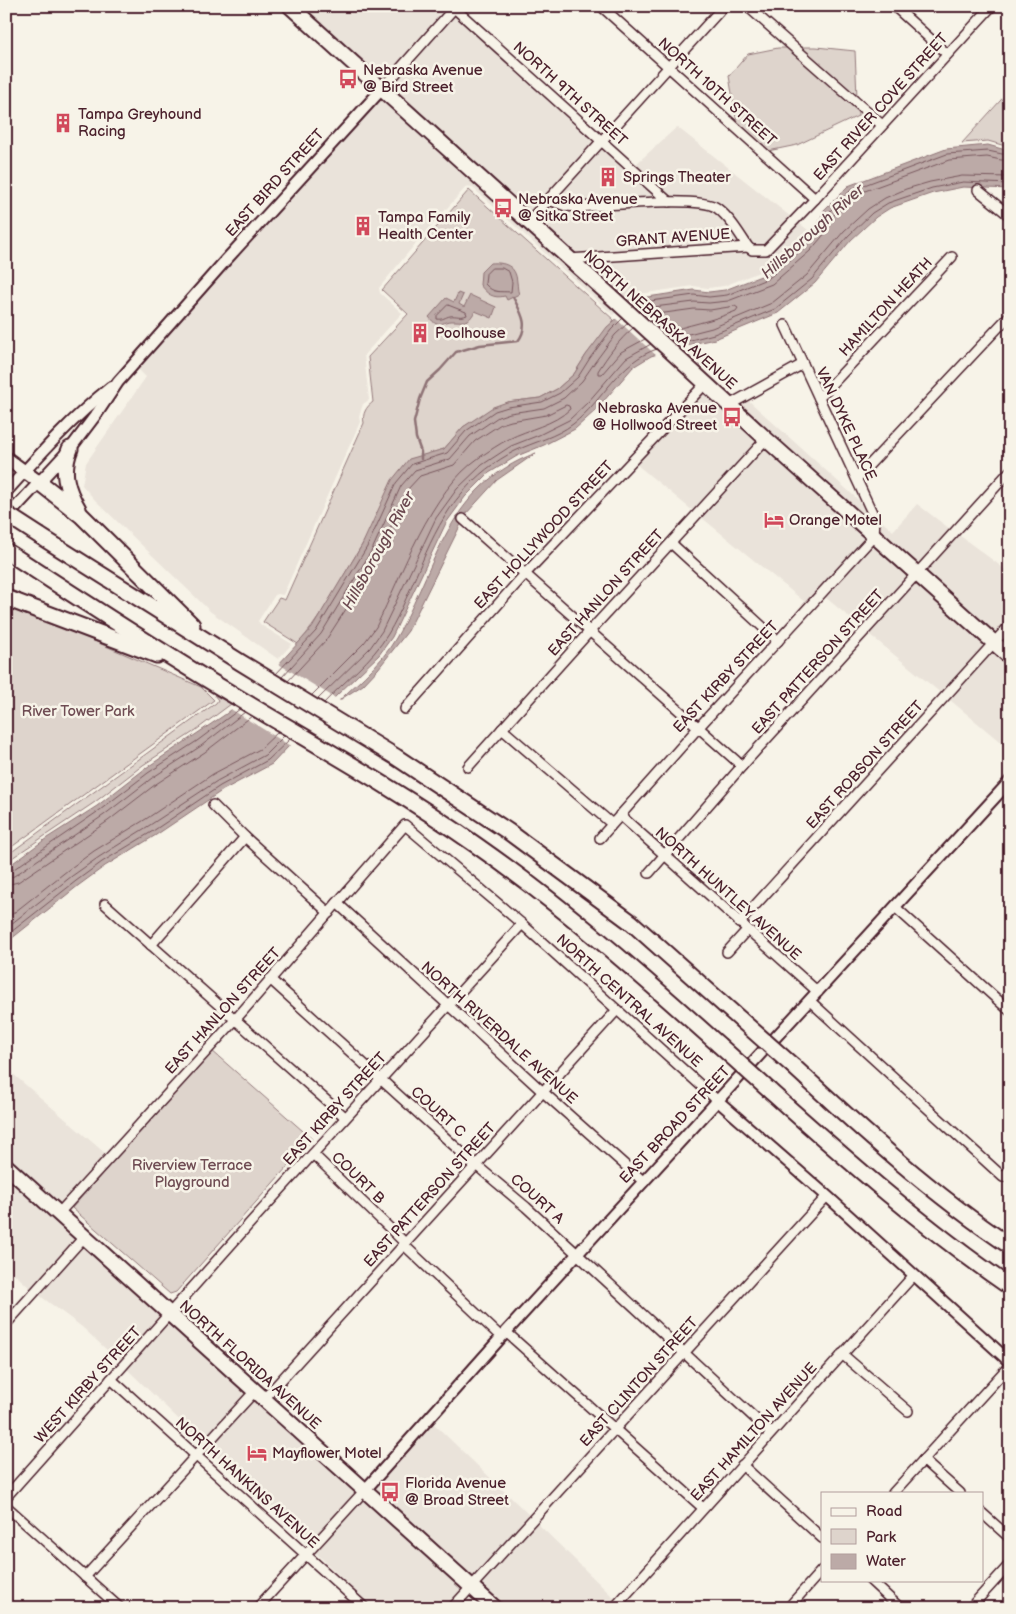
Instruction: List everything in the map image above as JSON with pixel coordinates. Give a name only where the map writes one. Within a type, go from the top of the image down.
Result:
[{"type":"highway","points":[[70,449],[65,469],[66,486],[81,515]]},
{"type":"highway","points":[[39,482],[81,515],[213,645]]},
{"type":"highway","points":[[6,514],[240,662],[440,785],[509,832],[632,923],[926,1184],[980,1226],[1010,1246]]},
{"type":"highway","points":[[12,555],[185,666],[380,781],[475,844],[524,880],[644,977],[829,1144],[925,1226],[1010,1288]]},
{"type":"highway","points":[[6,598],[185,666]]},
{"type":"main road","name":"NORTH NEBRASKA AVENUE","points":[[290,6],[729,405],[1010,657]]},
{"type":"main road","points":[[6,458],[39,482]]},
{"type":"main road","name":"NORTH FLORIDA AVENUE","points":[[6,1166],[495,1608]]},
{"type":"street","name":"NORTH 10TH STREET","points":[[601,6],[815,199]]},
{"type":"street","points":[[528,222],[724,6]]},
{"type":"street","points":[[747,6],[882,125]]},
{"type":"street","points":[[894,6],[947,54]]},
{"type":"street","name":"EAST RIVER COVE STREET","points":[[748,247],[752,250],[766,250],[992,6]]},
{"type":"street","name":"EAST BIRD STREET","points":[[6,518],[70,449],[118,382],[454,7]]},
{"type":"street","name":"NORTH 9TH STREET","points":[[454,7],[669,202]]},
{"type":"street","points":[[978,190],[1010,216]]},
{"type":"street","points":[[549,200],[566,206],[578,207],[692,201],[715,206],[731,222],[748,247]]},
{"type":"street","name":"GRANT AVENUE","points":[[569,259],[748,247]]},
{"type":"street","name":"HAMILTON HEATH","points":[[819,398],[952,257]]},
{"type":"street","points":[[857,478],[1010,314]]},
{"type":"street","name":"VAN DYKE PLACE","points":[[785,325],[875,519],[874,536]]},
{"type":"street","points":[[729,405],[803,364]]},
{"type":"street","name":"EAST BIRD STREET","points":[[6,492],[90,403],[118,382]]},
{"type":"street","name":"EAST HOLLYWOOD STREET","points":[[405,708],[525,574],[706,383]]},
{"type":"street","name":"EAST HANLON STREET","points":[[468,767],[590,630],[766,438]]},
{"type":"street","name":"EAST PATTERSON STREET","points":[[649,873],[742,766],[1010,471]]},
{"type":"street","points":[[463,519],[742,766]]},
{"type":"street","name":"EAST KIRBY STREET","points":[[600,838],[874,536]]},
{"type":"street","points":[[671,543],[778,641]]},
{"type":"street","name":"EAST ROBSON STREET","points":[[740,923],[1010,626]]},
{"type":"street","points":[[502,729],[612,824]]},
{"type":"street","name":"EAST BROAD STREET","points":[[365,1490],[504,1334],[1010,781]]},
{"type":"street","points":[[213,805],[328,914]]},
{"type":"street","name":"NORTH HUNTLEY AVENUE","points":[[620,815],[818,992]]},
{"type":"street","name":"EAST HANLON STREET","points":[[59,1213],[235,1020],[405,825]]},
{"type":"street","name":"NORTH CENTRAL AVENUE","points":[[405,825],[522,924],[718,1101],[827,1196],[1010,1363]]},
{"type":"street","points":[[151,945],[245,837]]},
{"type":"street","name":"NORTH RIVERDALE AVENUE","points":[[338,903],[543,1092],[644,1182]]},
{"type":"street","points":[[104,904],[346,1117]]},
{"type":"street","points":[[895,907],[1008,1006]]},
{"type":"street","name":"EAST KIRBY STREET","points":[[170,1313],[522,924]]},
{"type":"street","points":[[727,952],[747,930]]},
{"type":"street","name":"COURT C","points":[[270,980],[476,1165]]},
{"type":"street","points":[[810,1001],[1003,1177],[1010,1170]]},
{"type":"street","name":"EAST PATTERSON STREET","points":[[86,1577],[197,1456],[260,1395],[404,1244],[617,1010]]},
{"type":"street","name":"COURT B","points":[[313,1154],[404,1244],[703,1508]]},
{"type":"street","name":"COURT A","points":[[476,1165],[578,1254],[771,1433]]},
{"type":"street","name":"EAST CLINTON STREET","points":[[452,1608],[827,1196]]},
{"type":"street","points":[[6,1324],[85,1236]]},
{"type":"street","name":"EAST HAMILTON AVENUE","points":[[614,1608],[914,1275]]},
{"type":"street","name":"WEST KIRBY STREET","points":[[6,1497],[170,1313]]},
{"type":"street","points":[[842,1354],[908,1411]]},
{"type":"street","points":[[894,1492],[1010,1363]]},
{"type":"street","name":"NORTH HANKINS AVENUE","points":[[111,1379],[365,1608]]},
{"type":"street","points":[[923,1460],[959,1492]]},
{"type":"street","points":[[742,1465],[821,1537]]},
{"type":"street","points":[[257,1608],[365,1490]]},
{"type":"street","points":[[6,1506],[120,1608]]},
{"type":"street","points":[[984,1515],[1010,1538]]},
{"type":"street","points":[[970,1608],[1010,1564]]},
{"type":"street","points":[[788,1608],[821,1571]]},
{"type":"street","points":[[872,1582],[900,1608]]},
{"type":"shaded area","points":[[296,6],[445,6],[447,8],[382,82]]},
{"type":"shaded area","points":[[455,15],[595,141],[528,215],[389,88]]},
{"type":"shaded area","points":[[383,96],[619,310],[613,315],[472,187],[467,186],[421,237],[379,288],[380,293],[402,313],[364,355],[369,400],[363,404],[359,416],[360,422],[283,595],[275,595],[258,621],[261,625],[292,644],[278,659],[211,612],[95,500],[82,485],[86,463],[146,377],[137,368],[229,264]]},
{"type":"shaded area","points":[[677,127],[791,217],[764,245],[752,245],[734,219],[715,202],[693,197],[670,197],[635,165]]},
{"type":"shaded area","points":[[603,148],[658,198],[577,202],[557,198]]},
{"type":"shaded area","points":[[551,205],[565,211],[578,212],[692,206],[713,210],[740,243],[570,254],[536,222]]},
{"type":"shaded area","points":[[799,223],[808,230],[764,270],[724,286],[708,288],[693,286],[640,294],[626,304],[581,263],[747,252],[753,255],[766,255],[770,254]]},
{"type":"shaded area","points":[[706,390],[759,438],[693,511],[636,464]]},
{"type":"shaded area","points":[[748,400],[864,505],[870,519],[870,526],[737,406]]},
{"type":"shaded area","points":[[766,445],[868,536],[806,603],[701,517]]},
{"type":"shaded area","points":[[917,504],[950,529],[916,567],[879,534],[879,519],[893,531]]},
{"type":"shaded area","points":[[959,535],[1010,573],[1010,618],[994,636],[924,574]]},
{"type":"shaded area","points":[[875,542],[910,574],[861,627],[825,597]]},
{"type":"shaded area","points":[[918,581],[988,643],[942,694],[869,634]]},
{"type":"shaded area","points":[[995,650],[1010,663],[1010,750],[950,700]]},
{"type":"shaded area","points":[[6,1068],[106,1154],[58,1207],[6,1159]]},
{"type":"shaded area","points":[[6,1172],[78,1236],[31,1289],[6,1266]]},
{"type":"shaded area","points":[[85,1243],[163,1313],[120,1362],[82,1327],[39,1295]]},
{"type":"shaded area","points":[[170,1320],[249,1391],[202,1442],[127,1369]]},
{"type":"shaded area","points":[[256,1398],[358,1490],[308,1545],[209,1449]]},
{"type":"shaded area","points":[[432,1422],[529,1515],[470,1580],[371,1490]]},
{"type":"shaded area","points":[[365,1497],[464,1586],[445,1608],[372,1608],[315,1552]]},
{"type":"shaded area","points":[[536,1522],[615,1599],[607,1608],[502,1608],[478,1586]]},
{"type":"green space","points":[[800,47],[855,51],[857,97]]},
{"type":"green space","points":[[787,48],[858,110],[858,116],[797,145],[768,151],[737,123],[729,76],[748,54]]},
{"type":"green space","points":[[1010,90],[1010,145],[988,141],[962,143]]},
{"type":"green space","points":[[469,190],[614,320],[586,355],[574,374],[557,389],[540,398],[507,402],[463,427],[444,449],[409,460],[330,599],[298,644],[263,622],[279,598],[285,600],[364,423],[365,411],[373,402],[368,357],[408,314],[382,290]]},
{"type":"green space","name":"River Tower Park","points":[[6,603],[201,687],[214,700],[6,851]]},
{"type":"green space","points":[[214,695],[231,704],[192,733],[143,765],[95,802],[6,862],[6,856],[216,703],[218,700]]},
{"type":"green space","name":"Riverview Terrace Playground","points":[[211,1050],[312,1139],[176,1292],[170,1294],[72,1208]]},
{"type":"water","name":"Hillsborough River","points":[[988,145],[1010,149],[1010,189],[963,187],[933,193],[890,208],[876,217],[851,240],[815,283],[778,313],[715,339],[651,356],[633,367],[596,410],[575,429],[517,456],[489,473],[465,497],[446,523],[392,637],[379,655],[337,695],[272,764],[223,790],[156,835],[105,866],[6,943],[6,868],[47,838],[97,806],[146,768],[226,714],[254,691],[312,628],[362,545],[392,480],[409,459],[444,449],[463,427],[493,407],[507,402],[540,398],[557,389],[574,374],[607,327],[641,298],[694,290],[709,292],[725,290],[766,274],[802,243],[818,225],[824,210],[848,186],[946,149]]},
{"type":"water","points":[[490,263],[500,263],[512,268],[516,276],[519,294],[507,300],[505,296],[494,296],[488,293],[480,285],[481,272]]},
{"type":"water","points":[[458,293],[463,295],[459,304],[464,307],[470,295],[496,307],[492,318],[475,311],[466,321],[449,321],[436,324],[429,317],[446,298],[454,302]]},
{"type":"water","points":[[536,453],[497,480],[465,515],[462,513],[456,519],[461,524],[408,631],[363,685],[342,699],[374,668],[396,638],[448,531],[463,507],[482,486],[506,468]]},
{"type":"water","points":[[341,699],[332,713],[329,711]]},
{"type":"pier","points":[[634,300],[687,348],[658,357],[614,317]]},
{"type":"pier","points":[[277,663],[342,702],[334,714],[326,711],[292,747],[229,708],[252,689]]},
{"type":"waterway","points":[[421,459],[414,422],[427,382],[456,352],[480,345],[518,341],[522,335],[524,324],[513,297]]},
{"type":"place","name":"Nebraska Avenue @ Bird Street","points":[[348,79]]},
{"type":"place","name":"Tampa Greyhound Racing","points":[[63,123]]},
{"type":"place","name":"Springs Theater","points":[[608,177]]},
{"type":"place","name":"Nebraska Avenue @ Sitka Street","points":[[503,208]]},
{"type":"place","name":"Tampa Family Health Center","points":[[363,226]]},
{"type":"place","name":"Poolhouse","points":[[420,333]]},
{"type":"place","name":"Nebraska Avenue @ Hollwood Street","points":[[732,417]]},
{"type":"place","name":"Orange Motel","points":[[774,520]]},
{"type":"place","name":"Mayflower Motel","points":[[257,1453]]},
{"type":"place","name":"Florida Avenue @ Broad Street","points":[[390,1492]]}]
